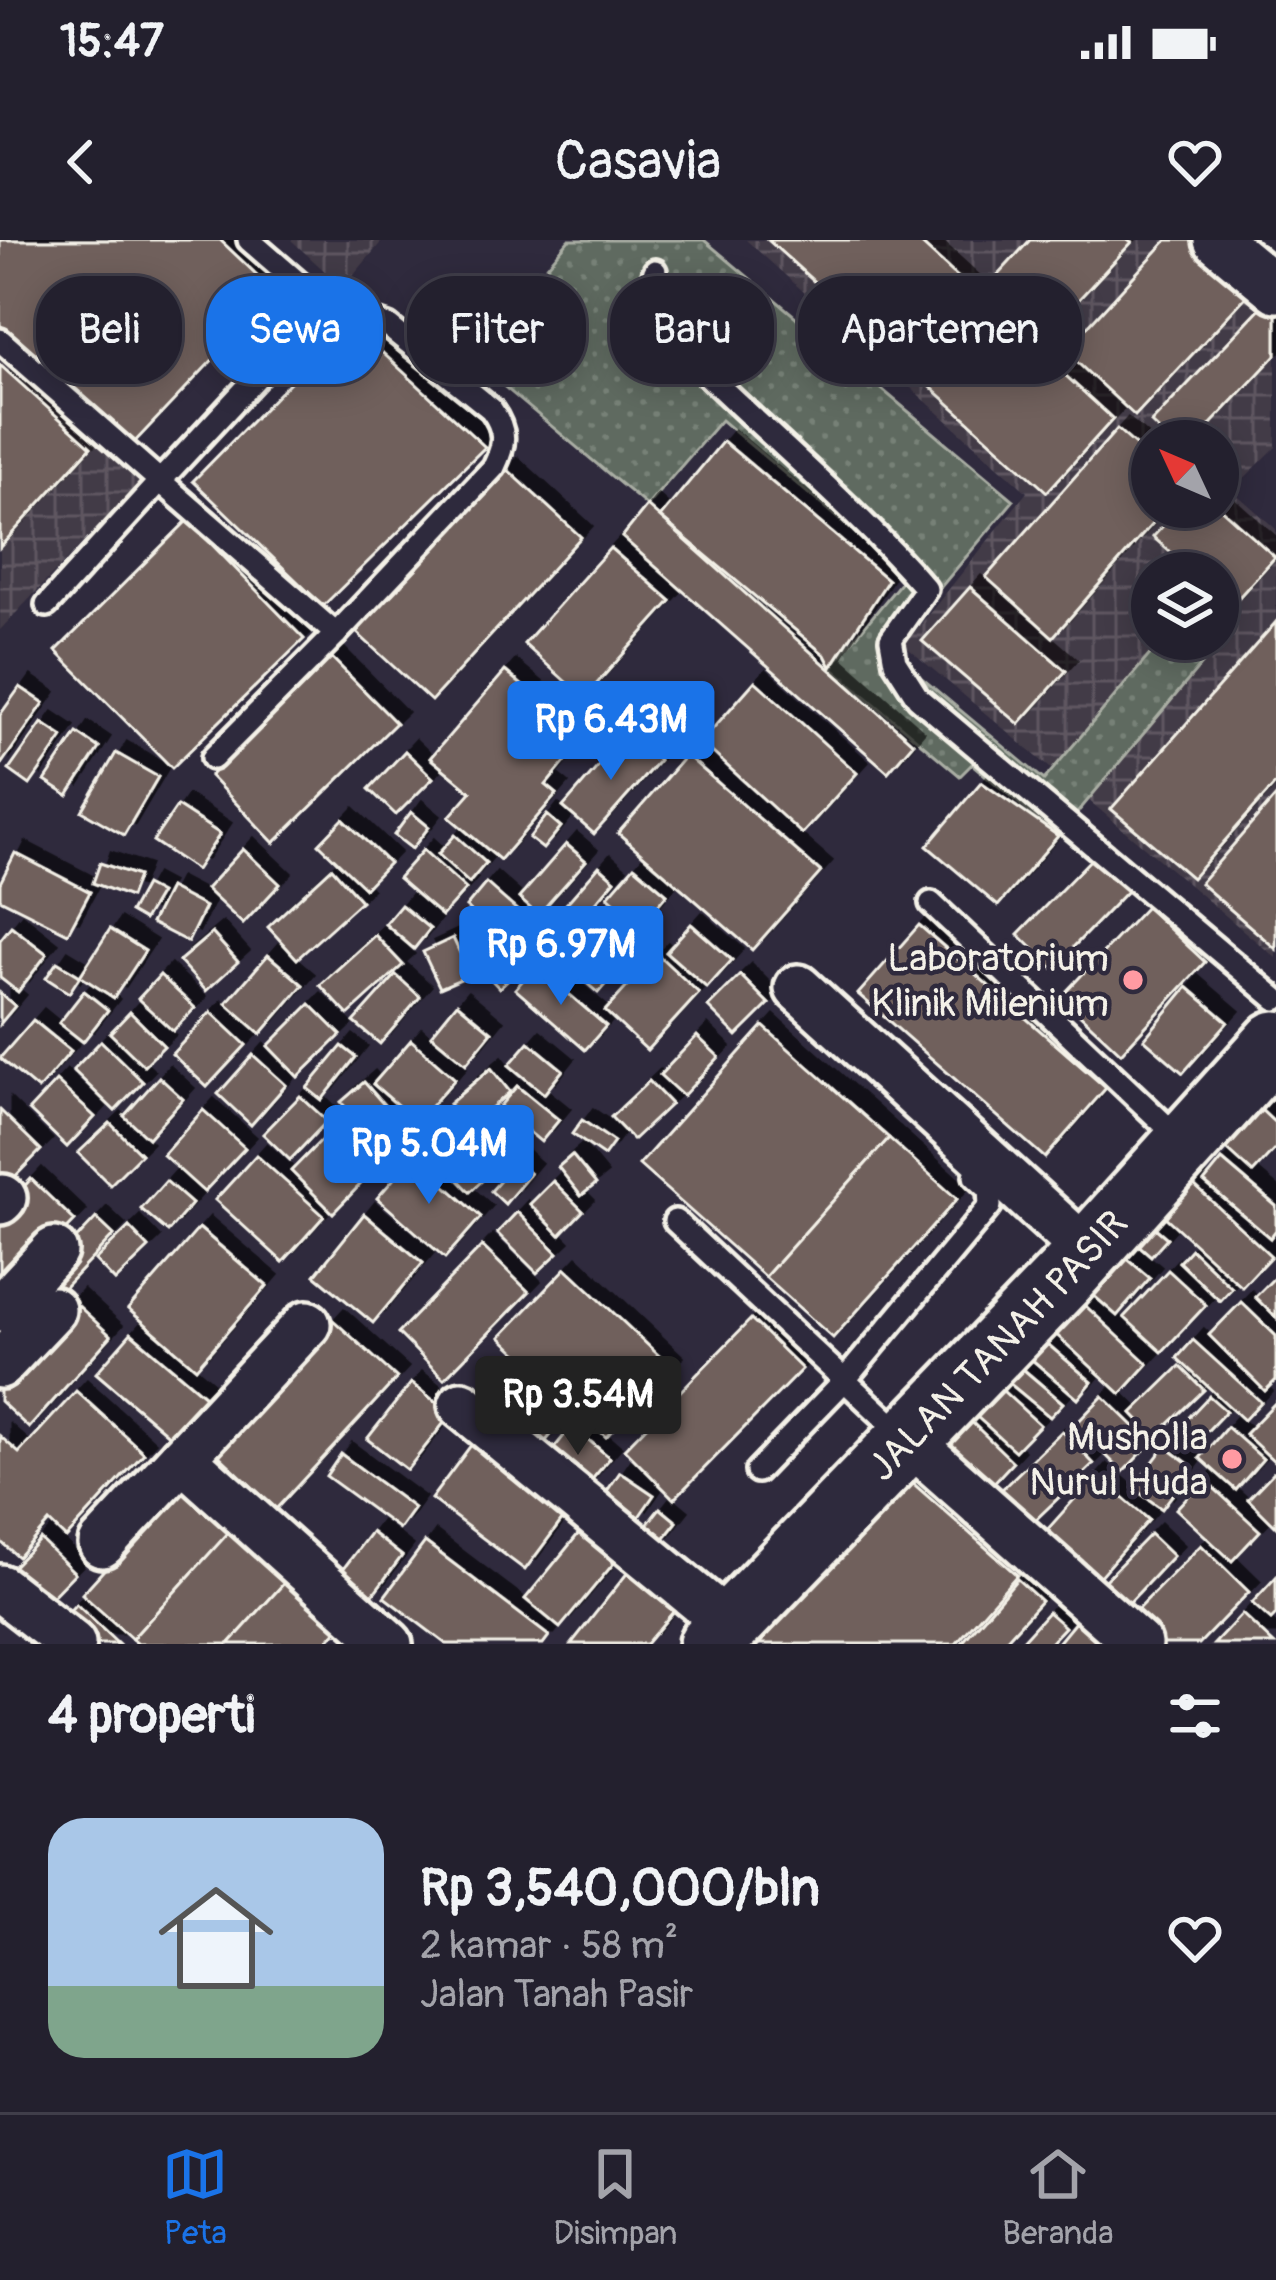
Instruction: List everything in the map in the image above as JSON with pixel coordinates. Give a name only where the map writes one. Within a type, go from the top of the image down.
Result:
[{"type":"street","points":[[1216,240],[1276,289]]},
{"type":"street","points":[[798,988],[1088,1252]]},
{"type":"street","name":"JALAN TANAH PASIR","points":[[720,1634],[1088,1252],[1276,1044]]},
{"type":"street","points":[[0,1309],[54,1251]]},
{"type":"street","points":[[0,1365],[52,1310]]},
{"type":"street","points":[[102,1544],[307,1324]]},
{"type":"street","points":[[462,1405],[720,1634]]},
{"type":"street","points":[[905,1437],[1138,1644]]},
{"type":"street","points":[[182,1458],[389,1644]]},
{"type":"street","points":[[0,1588],[72,1644]]},
{"type":"lane","points":[[249,240],[291,276]]},
{"type":"lane","points":[[655,271],[644,310],[712,385],[872,526],[926,589],[891,639],[895,662],[918,698],[1276,999]]},
{"type":"lane","points":[[213,758],[494,467],[505,444],[501,424],[491,409],[438,362],[383,324]]},
{"type":"lane","points":[[0,340],[336,634]]},
{"type":"lane","points":[[47,605],[250,384]]},
{"type":"lane","points":[[932,903],[1187,1146]]},
{"type":"lane","points":[[757,1471],[843,1382],[990,1206],[991,1195],[826,1043]]},
{"type":"lane","points":[[674,1221],[905,1437]]},
{"type":"shaded area","points":[[291,240],[383,240],[353,276],[330,276]]},
{"type":"shaded area","points":[[746,240],[1206,240],[1276,299],[1276,447],[1239,483],[1239,420],[1131,420],[1131,528],[1239,528],[1239,496],[1276,529],[1276,958],[904,645],[1027,492],[907,384],[1082,384],[1082,276],[798,276],[798,287]]},
{"type":"shaded area","points":[[0,315],[36,348],[36,384],[76,384],[160,461],[0,630]]},
{"type":"green space","points":[[569,240],[704,240],[747,276],[610,276],[610,384],[774,384],[774,299],[798,319],[798,384],[876,384],[1014,500],[888,650],[1044,780],[1145,660],[1205,660],[1058,836],[972,764],[960,776],[831,667],[906,576],[721,420],[647,506],[501,384],[586,384],[586,276],[539,276]]},
{"type":"building","points":[[0,240],[220,240],[258,276],[206,276],[206,367],[129,448],[62,384],[182,384],[182,276],[36,276],[36,359],[0,325]]},
{"type":"building","points":[[768,240],[917,240],[956,276],[808,276]]},
{"type":"building","points":[[1030,240],[1132,242],[1082,296],[1082,276],[997,276]]},
{"type":"building","points":[[1167,240],[1200,240],[1253,289],[1135,416],[1082,367],[1082,332]]},
{"type":"building","points":[[1264,304],[1276,316],[1276,355],[1215,420],[1154,420]]},
{"type":"building","points":[[383,353],[407,375],[407,384],[416,384],[485,447],[323,606],[193,481],[288,384],[383,384]]},
{"type":"building","points":[[0,365],[91,447],[0,547]]},
{"type":"building","points":[[927,384],[1075,384],[1113,419],[1047,492]]},
{"type":"building","points":[[1117,429],[1131,441],[1131,528],[1149,528],[1053,637],[986,577]]},
{"type":"building","points":[[723,441],[888,580],[831,667],[825,655],[660,517]]},
{"type":"building","points":[[507,469],[581,537],[431,701],[356,632]]},
{"type":"building","points":[[647,506],[913,743],[888,772],[622,537]]},
{"type":"building","points":[[188,520],[304,639],[172,768],[56,651]]},
{"type":"building","points":[[1239,525],[1275,557],[1239,597],[1239,552],[1170,552],[1153,537],[1161,528]]},
{"type":"building","points":[[610,548],[671,601],[584,698],[524,644]]},
{"type":"building","points":[[970,587],[1066,671],[1019,724],[922,641]]},
{"type":"building","points":[[1276,622],[1276,783],[1192,878],[1111,809]]},
{"type":"building","points":[[331,657],[396,723],[274,843],[210,776]]},
{"type":"building","points":[[505,671],[585,738],[546,785],[557,794],[500,860],[449,817],[471,792],[430,758]]},
{"type":"building","points":[[755,681],[857,773],[802,834],[701,742]]},
{"type":"building","points":[[20,687],[44,703],[0,766],[0,715]]},
{"type":"building","points":[[42,723],[63,737],[30,785],[9,770]]},
{"type":"building","points":[[628,732],[659,760],[594,834],[563,807]]},
{"type":"building","points":[[77,733],[99,748],[68,796],[45,781]]},
{"type":"building","points":[[405,751],[433,778],[396,815],[369,789]]},
{"type":"building","points":[[116,753],[158,777],[124,835],[82,811]]},
{"type":"building","points":[[686,755],[821,872],[752,950],[618,833]]},
{"type":"building","points":[[981,782],[1058,836],[998,906],[927,846]]},
{"type":"building","points":[[1276,796],[1276,949],[1200,883]]},
{"type":"building","points":[[177,806],[220,834],[196,870],[153,841]]},
{"type":"building","points":[[411,812],[429,827],[412,849],[394,835]]},
{"type":"building","points":[[547,815],[561,827],[543,849],[529,838]]},
{"type":"building","points":[[343,819],[389,863],[365,888],[319,844]]},
{"type":"building","points":[[455,835],[486,863],[469,883],[438,854]]},
{"type":"building","points":[[566,844],[586,861],[538,915],[519,898]]},
{"type":"building","points":[[243,849],[280,884],[243,924],[206,889]]},
{"type":"building","points":[[423,850],[466,889],[442,916],[398,878]]},
{"type":"building","points":[[15,853],[90,892],[68,933],[0,899],[0,883]]},
{"type":"building","points":[[1095,855],[1130,888],[1053,968],[1018,934]]},
{"type":"building","points":[[100,863],[138,876],[130,897],[93,883]]},
{"type":"building","points":[[599,866],[615,880],[569,934],[553,919]]},
{"type":"building","points":[[634,866],[667,894],[641,925],[608,896]]},
{"type":"building","points":[[332,868],[361,901],[297,959],[268,927]]},
{"type":"building","points":[[486,883],[537,928],[517,951],[466,907]]},
{"type":"building","points":[[145,885],[160,893],[144,920],[130,912]]},
{"type":"building","points":[[169,888],[205,907],[188,942],[151,923]]},
{"type":"building","points":[[401,905],[430,929],[414,949],[385,924]]},
{"type":"building","name":"Laboratorium Klinik Milenium","points":[[1146,907],[1205,962],[1121,1053],[1061,997]]},
{"type":"building","points":[[601,922],[635,951],[598,993],[564,964]]},
{"type":"building","points":[[691,924],[732,960],[707,988],[666,952]]},
{"type":"building","points":[[919,925],[1106,1088],[1045,1158],[858,994]]},
{"type":"building","points":[[11,926],[47,954],[18,992],[0,978],[0,940]]},
{"type":"building","points":[[110,929],[145,951],[114,998],[80,976]]},
{"type":"building","points":[[212,933],[238,962],[206,991],[179,961]]},
{"type":"building","points":[[375,935],[403,965],[348,1015],[320,985]]},
{"type":"building","points":[[453,938],[470,975],[440,988],[423,952]]},
{"type":"building","points":[[485,938],[516,972],[499,988],[467,954]]},
{"type":"building","points":[[657,954],[699,993],[647,1050],[605,1011]]},
{"type":"building","points":[[268,955],[303,985],[261,1034],[226,1003]]},
{"type":"building","points":[[57,962],[80,976],[69,993],[46,978]]},
{"type":"building","points":[[536,966],[606,1026],[585,1050],[515,989]]},
{"type":"building","points":[[160,975],[195,1008],[173,1031],[138,999]]},
{"type":"building","points":[[396,975],[420,997],[380,1044],[354,1022]]},
{"type":"building","points":[[740,975],[769,1004],[737,1036],[708,1007]]},
{"type":"building","points":[[1187,987],[1228,1022],[1183,1073],[1144,1039]]},
{"type":"building","points":[[84,991],[108,1010],[83,1042],[59,1023]]},
{"type":"building","points":[[0,993],[15,1006],[0,1024]]},
{"type":"building","points":[[457,1003],[492,1032],[466,1064],[431,1035]]},
{"type":"building","points":[[310,1004],[341,1035],[298,1077],[268,1046]]},
{"type":"building","points":[[130,1012],[164,1046],[144,1066],[110,1033]]},
{"type":"building","points":[[211,1012],[246,1045],[207,1087],[172,1054]]},
{"type":"building","points":[[33,1020],[71,1051],[38,1090],[0,1058]]},
{"type":"building","points":[[763,1026],[889,1138],[765,1277],[639,1165]]},
{"type":"building","points":[[697,1036],[719,1057],[683,1096],[660,1075]]},
{"type":"building","points":[[411,1040],[455,1079],[417,1122],[373,1084]]},
{"type":"building","points":[[101,1041],[143,1082],[115,1111],[73,1070]]},
{"type":"building","points":[[529,1042],[563,1070],[544,1094],[509,1065]]},
{"type":"building","points":[[342,1046],[356,1057],[322,1100],[307,1088]]},
{"type":"building","points":[[253,1055],[286,1085],[251,1125],[218,1094]]},
{"type":"building","points":[[491,1068],[510,1092],[469,1127],[449,1104]]},
{"type":"building","points":[[159,1077],[183,1099],[148,1138],[124,1116]]},
{"type":"building","points":[[56,1081],[95,1117],[67,1147],[29,1110]]},
{"type":"building","points":[[649,1081],[671,1104],[633,1140],[611,1117]]},
{"type":"building","points":[[364,1082],[414,1139],[391,1159],[341,1102]]},
{"type":"building","points":[[517,1086],[559,1120],[541,1142],[499,1107]]},
{"type":"building","points":[[1244,1094],[1276,1124],[1276,1148],[1253,1173],[1208,1132]]},
{"type":"building","points":[[300,1096],[327,1121],[290,1160],[263,1134]]},
{"type":"building","points":[[0,1110],[41,1150],[0,1192]]},
{"type":"building","points":[[203,1110],[245,1148],[204,1192],[163,1155]]},
{"type":"building","points":[[446,1119],[474,1139],[457,1162],[429,1143]]},
{"type":"building","points":[[582,1120],[614,1142],[604,1156],[572,1134]]},
{"type":"building","points":[[110,1123],[141,1154],[110,1185],[78,1153]]},
{"type":"building","points":[[338,1123],[380,1164],[333,1213],[291,1171]]},
{"type":"building","points":[[889,1138],[957,1199],[833,1338],[765,1277]]},
{"type":"building","points":[[491,1140],[507,1158],[470,1192],[453,1174]]},
{"type":"building","points":[[256,1155],[324,1216],[283,1262],[215,1200]]},
{"type":"building","points":[[572,1155],[596,1184],[581,1196],[558,1167]]},
{"type":"building","points":[[413,1157],[481,1217],[445,1258],[377,1198]]},
{"type":"building","points":[[1222,1160],[1276,1206],[1276,1230],[1270,1238],[1204,1182]]},
{"type":"building","points":[[517,1162],[530,1174],[505,1204],[491,1191]]},
{"type":"building","points":[[1180,1172],[1271,1256],[1242,1287],[1151,1204]]},
{"type":"building","points":[[31,1179],[75,1221],[0,1298],[0,1212]]},
{"type":"building","points":[[166,1181],[192,1204],[168,1232],[141,1209]]},
{"type":"building","points":[[553,1181],[583,1211],[560,1235],[530,1204]]},
{"type":"building","points":[[1134,1210],[1167,1238],[1151,1256],[1120,1229]]},
{"type":"building","points":[[517,1212],[558,1253],[537,1273],[497,1233]]},
{"type":"building","points":[[364,1214],[423,1263],[373,1323],[315,1275]]},
{"type":"building","points":[[96,1218],[114,1235],[0,1356],[0,1320]]},
{"type":"building","points":[[129,1227],[149,1248],[115,1281],[95,1260]]},
{"type":"building","points":[[199,1228],[267,1286],[196,1368],[128,1309]]},
{"type":"building","points":[[1111,1245],[1150,1278],[1117,1316],[1078,1282]]},
{"type":"building","points":[[482,1246],[529,1292],[444,1379],[398,1333]]},
{"type":"building","points":[[1191,1249],[1232,1288],[1220,1301],[1179,1262]]},
{"type":"building","points":[[566,1268],[672,1368],[606,1437],[500,1337]]},
{"type":"building","points":[[1168,1270],[1206,1305],[1162,1352],[1124,1317]]},
{"type":"building","points":[[1276,1276],[1276,1318],[1255,1297]]},
{"type":"building","points":[[1076,1297],[1148,1364],[1121,1394],[1049,1328]]},
{"type":"building","points":[[72,1300],[111,1336],[29,1428],[0,1401],[0,1381]]},
{"type":"building","points":[[1241,1302],[1276,1336],[1276,1380],[1265,1391],[1209,1335]]},
{"type":"building","points":[[751,1319],[802,1369],[674,1499],[624,1449]]},
{"type":"building","points":[[333,1320],[397,1378],[276,1509],[213,1450]]},
{"type":"building","points":[[1030,1329],[1092,1382],[1078,1399],[1016,1346]]},
{"type":"building","points":[[131,1333],[206,1397],[172,1438],[96,1373]]},
{"type":"building","points":[[1193,1340],[1261,1402],[1244,1420],[1177,1358]]},
{"type":"building","points":[[1010,1358],[1063,1403],[1050,1417],[997,1373]]},
{"type":"building","points":[[507,1366],[529,1388],[496,1421],[474,1399]]},
{"type":"building","points":[[1180,1366],[1204,1390],[1155,1437],[1132,1413]]},
{"type":"building","points":[[991,1380],[1040,1425],[1015,1451],[966,1407]]},
{"type":"building","points":[[411,1383],[451,1414],[407,1470],[367,1439]]},
{"type":"building","points":[[76,1391],[144,1453],[66,1538],[49,1522],[18,1557],[0,1541],[0,1436],[19,1453]]},
{"type":"building","points":[[536,1396],[564,1420],[537,1451],[509,1426]]},
{"type":"building","points":[[1103,1396],[1151,1443],[1123,1472],[1075,1425]]},
{"type":"building","points":[[1209,1396],[1226,1411],[1191,1448],[1175,1432]]},
{"type":"building","points":[[1276,1402],[1276,1463],[1245,1434]]},
{"type":"building","points":[[956,1407],[1013,1462],[989,1488],[931,1434]]},
{"type":"building","points":[[572,1426],[610,1458],[584,1489],[546,1458]]},
{"type":"building","name":"Musholla Nurul Huda","points":[[1227,1427],[1263,1459],[1236,1490],[1200,1458]]},
{"type":"building","points":[[1062,1431],[1094,1464],[1029,1526],[998,1493]]},
{"type":"building","points":[[477,1437],[571,1508],[525,1570],[431,1499]]},
{"type":"building","points":[[1165,1446],[1193,1467],[1162,1509],[1133,1488]]},
{"type":"building","points":[[341,1454],[414,1508],[399,1529],[326,1476]]},
{"type":"building","points":[[890,1463],[1017,1575],[956,1644],[757,1644],[741,1630]]},
{"type":"building","points":[[620,1472],[654,1495],[636,1521],[603,1497]]},
{"type":"building","points":[[1276,1474],[1276,1527],[1248,1499]]},
{"type":"building","points":[[1096,1475],[1149,1520],[1099,1577],[1046,1531]]},
{"type":"building","points":[[1204,1479],[1260,1531],[1232,1561],[1176,1509]]},
{"type":"building","points":[[180,1486],[230,1531],[132,1639],[82,1594]]},
{"type":"building","points":[[660,1508],[677,1522],[658,1546],[641,1532]]},
{"type":"building","points":[[584,1527],[619,1557],[560,1628],[525,1599]]},
{"type":"building","points":[[230,1531],[286,1581],[229,1644],[138,1644],[132,1639]]},
{"type":"building","points":[[371,1532],[402,1556],[371,1597],[340,1573]]},
{"type":"building","points":[[1150,1534],[1173,1556],[1128,1604],[1104,1581]]},
{"type":"building","points":[[40,1539],[75,1573],[42,1607],[7,1573]]},
{"type":"building","points":[[425,1542],[549,1636],[543,1644],[446,1644],[384,1597]]},
{"type":"building","points":[[1201,1545],[1249,1592],[1199,1644],[1158,1644],[1130,1617]]},
{"type":"building","points":[[632,1567],[679,1605],[646,1644],[571,1644]]},
{"type":"building","points":[[1276,1577],[1276,1615],[1271,1620],[1252,1603]]},
{"type":"building","points":[[1017,1579],[1041,1601],[1002,1644],[961,1644]]},
{"type":"building","points":[[286,1581],[338,1629],[325,1644],[229,1644]]},
{"type":"building","points":[[76,1604],[118,1644],[86,1644],[61,1620]]},
{"type":"building","points":[[1086,1609],[1108,1628],[1095,1644],[1057,1644]]},
{"type":"building","points":[[1048,1612],[1065,1627],[1049,1644],[1019,1644]]},
{"type":"building","points":[[1242,1614],[1274,1644],[1214,1644]]},
{"type":"place","name":"Laboratorium Klinik Milenium","points":[[1133,980]]},
{"type":"place","name":"Musholla Nurul Huda","points":[[1232,1459]]}]
